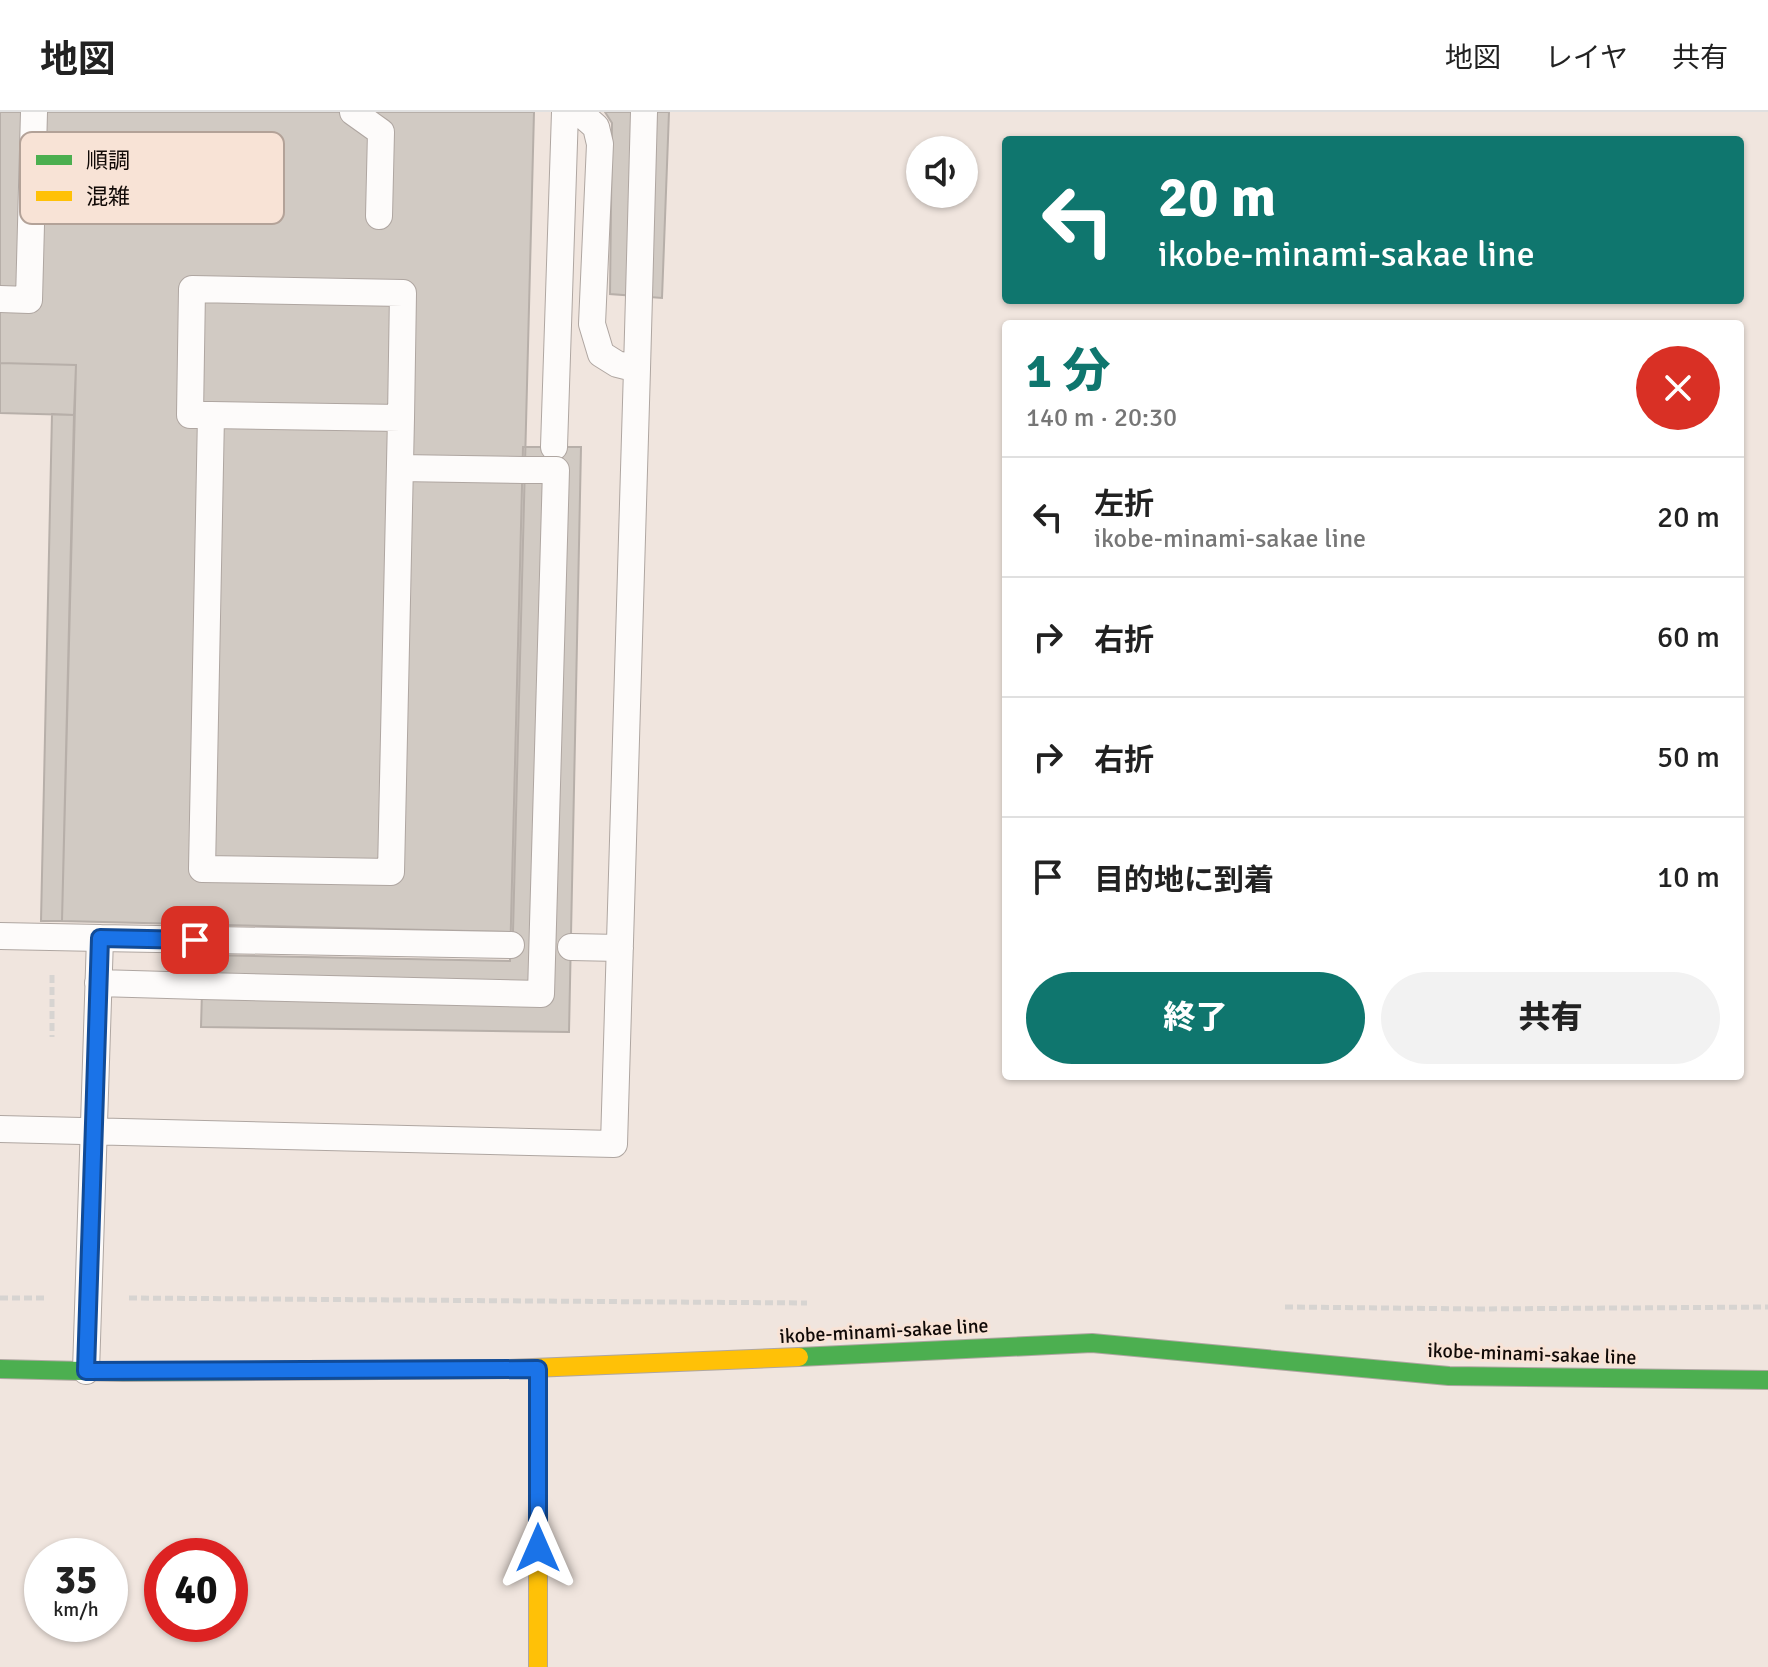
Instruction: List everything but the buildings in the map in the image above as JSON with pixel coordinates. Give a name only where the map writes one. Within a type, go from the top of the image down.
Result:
[{"type":"main road","name":"ikobe-minami-sakae line","points":[[0,1369],[538,1369],[1092,1343],[1449,1376],[1768,1380]]},
{"type":"main road","points":[[538,1369],[538,1667]]},
{"type":"lane","points":[[33,132],[34,112]]},
{"type":"lane","points":[[353,112],[381,132],[379,216]]},
{"type":"lane","points":[[554,447],[565,112]]},
{"type":"lane","points":[[579,112],[596,127],[600,144],[592,324],[601,354],[617,364],[637,369]]},
{"type":"lane","points":[[0,1129],[614,1144],[644,112]]},
{"type":"lane","points":[[0,299],[29,300],[31,224]]},
{"type":"lane","points":[[211,415],[202,869],[391,872],[400,468],[401,418],[403,293],[192,289],[190,415],[211,415],[401,418]]},
{"type":"lane","points":[[98,983],[541,994],[556,470],[400,468]]},
{"type":"lane","points":[[0,936],[511,945]]},
{"type":"lane","points":[[86,1371],[100,938]]},
{"type":"lane","points":[[571,947],[620,948]]},
{"type":"traffic: fast","points":[[799,1357],[1092,1343],[1449,1376],[1768,1380]]},
{"type":"traffic: fast","points":[[0,1369],[123,1372],[508,1369]]},
{"type":"traffic: slow","points":[[508,1369],[799,1357]]},
{"type":"traffic: slow","points":[[538,1369],[538,1667]]},
{"type":"route","points":[[195,940],[100,938],[86,1371],[538,1369],[538,1548]]}]
